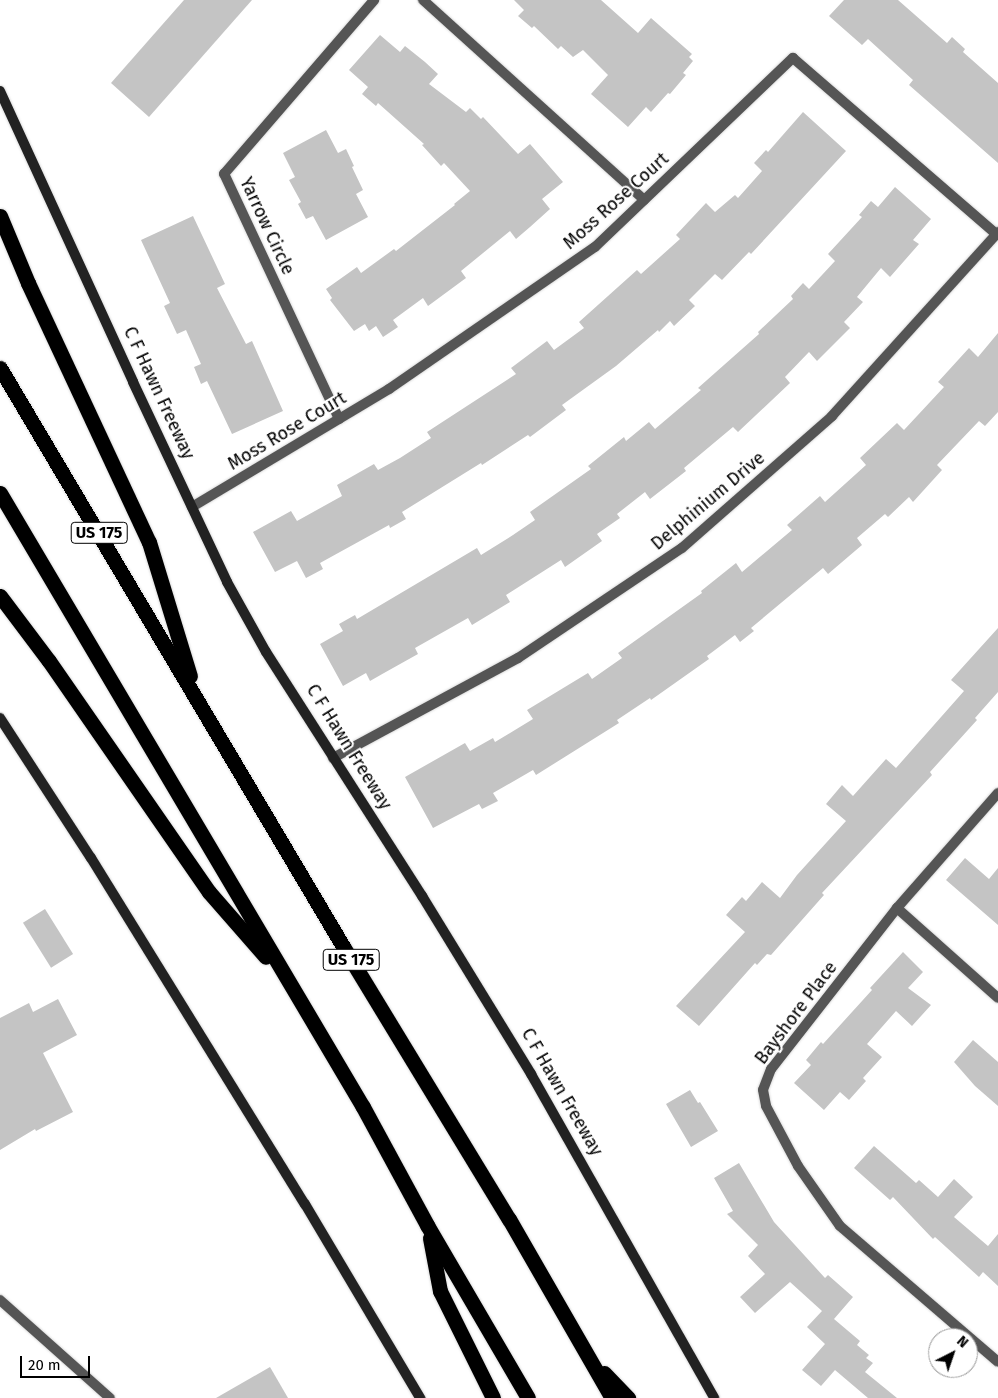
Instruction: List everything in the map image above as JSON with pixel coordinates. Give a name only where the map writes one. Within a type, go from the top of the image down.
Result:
[{"type":"highway","points":[[0,216],[32,292],[150,542],[197,699]]},
{"type":"highway","name":"US 175","points":[[0,368],[592,1361],[612,1398]]},
{"type":"highway","points":[[0,493],[363,1107],[427,1225],[528,1398]]},
{"type":"highway","points":[[0,596],[83,709],[209,892],[290,984]]},
{"type":"highway","points":[[427,1225],[440,1291],[493,1398]]},
{"type":"highway","points":[[592,1361],[628,1398]]},
{"type":"main road","name":"C F Hawn Freeway","points":[[0,91],[227,582],[266,652],[532,1074],[714,1398]]},
{"type":"main road","points":[[0,718],[91,858],[305,1204],[420,1398]]},
{"type":"street","name":"Yarrow Circle","points":[[339,419],[224,174],[374,0]]},
{"type":"street","points":[[423,0],[644,200]]},
{"type":"street","name":"Moss Rose Court","points":[[192,506],[389,389],[595,246],[793,58],[997,233]]},
{"type":"street","name":"Delphinium Drive","points":[[333,758],[518,658],[682,548],[832,416],[997,233]]},
{"type":"street","name":"Bayshore Place","points":[[998,793],[896,908],[771,1069],[763,1090],[766,1106],[798,1166],[840,1226],[998,1362]]},
{"type":"street","points":[[896,908],[998,998]]},
{"type":"street","points":[[0,1300],[110,1398]]},
{"type":"building","points":[[184,0],[252,0],[149,117],[111,83]]},
{"type":"building","points":[[514,0],[601,0],[638,33],[651,18],[692,54],[689,57],[693,61],[683,73],[686,75],[670,94],[668,93],[651,112],[646,107],[628,127],[591,94],[608,75],[583,50],[573,57],[561,46],[558,49],[534,26],[532,28],[518,16],[524,10]]},
{"type":"building","points":[[844,0],[898,0],[947,43],[952,37],[965,49],[963,52],[998,83],[998,163],[909,85],[913,80],[868,39],[862,45],[829,16]]},
{"type":"building","points":[[380,35],[400,52],[405,46],[425,62],[438,74],[429,84],[466,112],[470,108],[481,119],[483,117],[518,154],[530,144],[563,182],[542,199],[550,209],[530,227],[516,239],[510,231],[461,271],[466,278],[428,306],[423,298],[393,320],[398,327],[383,337],[376,326],[369,331],[365,324],[354,331],[330,300],[332,298],[326,289],[357,267],[361,273],[394,249],[396,251],[470,191],[444,163],[441,166],[422,145],[424,144],[378,103],[376,106],[362,94],[368,87],[349,70]]},
{"type":"building","points":[[803,112],[846,151],[751,254],[749,252],[722,280],[715,274],[689,300],[695,306],[674,326],[670,321],[659,332],[658,330],[616,366],[562,405],[566,410],[530,437],[528,435],[482,465],[481,463],[402,512],[406,519],[390,528],[389,525],[320,563],[323,569],[306,578],[297,561],[275,572],[253,532],[291,511],[297,521],[342,496],[337,485],[374,464],[378,470],[400,458],[431,438],[427,432],[516,374],[511,368],[547,341],[554,350],[584,328],[579,322],[637,270],[641,274],[680,239],[676,235],[706,203],[715,212],[735,195],[738,198],[762,171],[754,163],[766,150],[768,152]]},
{"type":"building","points":[[326,130],[338,153],[346,149],[363,190],[356,194],[368,217],[326,240],[313,216],[306,219],[298,204],[301,202],[289,180],[295,177],[283,153]]},
{"type":"building","points":[[895,187],[931,219],[913,240],[919,244],[890,277],[881,268],[857,297],[863,302],[844,322],[850,328],[817,361],[809,352],[785,377],[790,383],[738,432],[733,427],[684,468],[686,471],[650,499],[645,492],[617,514],[620,518],[597,534],[602,541],[565,567],[561,560],[506,595],[510,602],[472,625],[468,618],[415,648],[418,654],[370,681],[366,673],[343,686],[320,644],[343,631],[339,624],[355,615],[357,619],[477,548],[481,555],[535,520],[530,512],[591,469],[588,466],[624,437],[626,441],[649,422],[655,429],[701,390],[698,388],[759,334],[758,332],[793,299],[791,296],[803,283],[809,289],[835,261],[828,254],[862,217],[859,215],[871,201],[878,207]]},
{"type":"building","points":[[193,216],[225,284],[217,288],[246,344],[252,341],[283,411],[232,434],[207,381],[201,384],[194,367],[201,364],[186,330],[177,334],[164,306],[170,303],[141,240]]},
{"type":"building","points":[[998,333],[998,412],[985,426],[979,421],[937,465],[942,470],[913,502],[909,497],[888,517],[885,514],[857,538],[862,545],[828,574],[823,568],[751,628],[754,631],[740,642],[735,635],[707,656],[709,659],[651,700],[650,698],[617,720],[619,723],[536,775],[533,770],[493,793],[498,801],[482,809],[479,804],[433,828],[405,777],[465,743],[470,751],[493,738],[495,742],[533,719],[527,710],[588,673],[592,679],[622,658],[618,653],[702,593],[701,591],[736,563],[742,572],[792,530],[787,525],[820,496],[825,502],[866,465],[860,458],[897,423],[904,430],[944,387],[938,382],[969,348],[978,357]]},
{"type":"building","points":[[998,628],[998,692],[975,718],[977,720],[930,772],[932,775],[822,893],[824,895],[771,955],[767,954],[757,965],[755,963],[699,1026],[676,1006],[745,932],[726,915],[742,897],[746,901],[762,882],[780,898],[797,875],[846,821],[826,804],[842,785],[853,796],[886,759],[896,768],[964,691],[951,680]]},
{"type":"building","points":[[965,858],[989,879],[998,868],[998,925],[946,880]]},
{"type":"building","points":[[45,909],[73,954],[51,968],[23,923]]},
{"type":"building","points":[[903,952],[923,972],[908,988],[931,1005],[912,1026],[896,1011],[867,1044],[882,1057],[863,1078],[866,1081],[849,1100],[840,1092],[824,1110],[794,1083],[811,1065],[806,1060],[872,990],[870,988]]},
{"type":"building","points":[[58,999],[77,1035],[43,1053],[73,1112],[36,1131],[35,1129],[0,1150],[0,1018],[29,1003],[33,1012]]},
{"type":"building","points":[[973,1040],[998,1062],[998,1106],[975,1086],[954,1062]]},
{"type":"building","points":[[690,1090],[718,1131],[691,1147],[666,1104]]},
{"type":"building","points":[[874,1146],[916,1183],[919,1180],[938,1197],[954,1179],[973,1197],[954,1217],[988,1246],[998,1234],[998,1286],[983,1272],[979,1277],[935,1237],[933,1239],[893,1197],[890,1200],[854,1168]]},
{"type":"building","points":[[739,1163],[774,1222],[825,1278],[828,1275],[853,1297],[834,1319],[860,1341],[857,1345],[869,1355],[866,1358],[873,1363],[865,1372],[897,1398],[868,1398],[835,1370],[821,1386],[802,1370],[825,1344],[807,1327],[822,1311],[790,1282],[755,1313],[740,1297],[765,1274],[748,1256],[758,1245],[727,1214],[733,1211],[714,1178]]},
{"type":"building","points":[[270,1367],[288,1398],[216,1398]]}]
